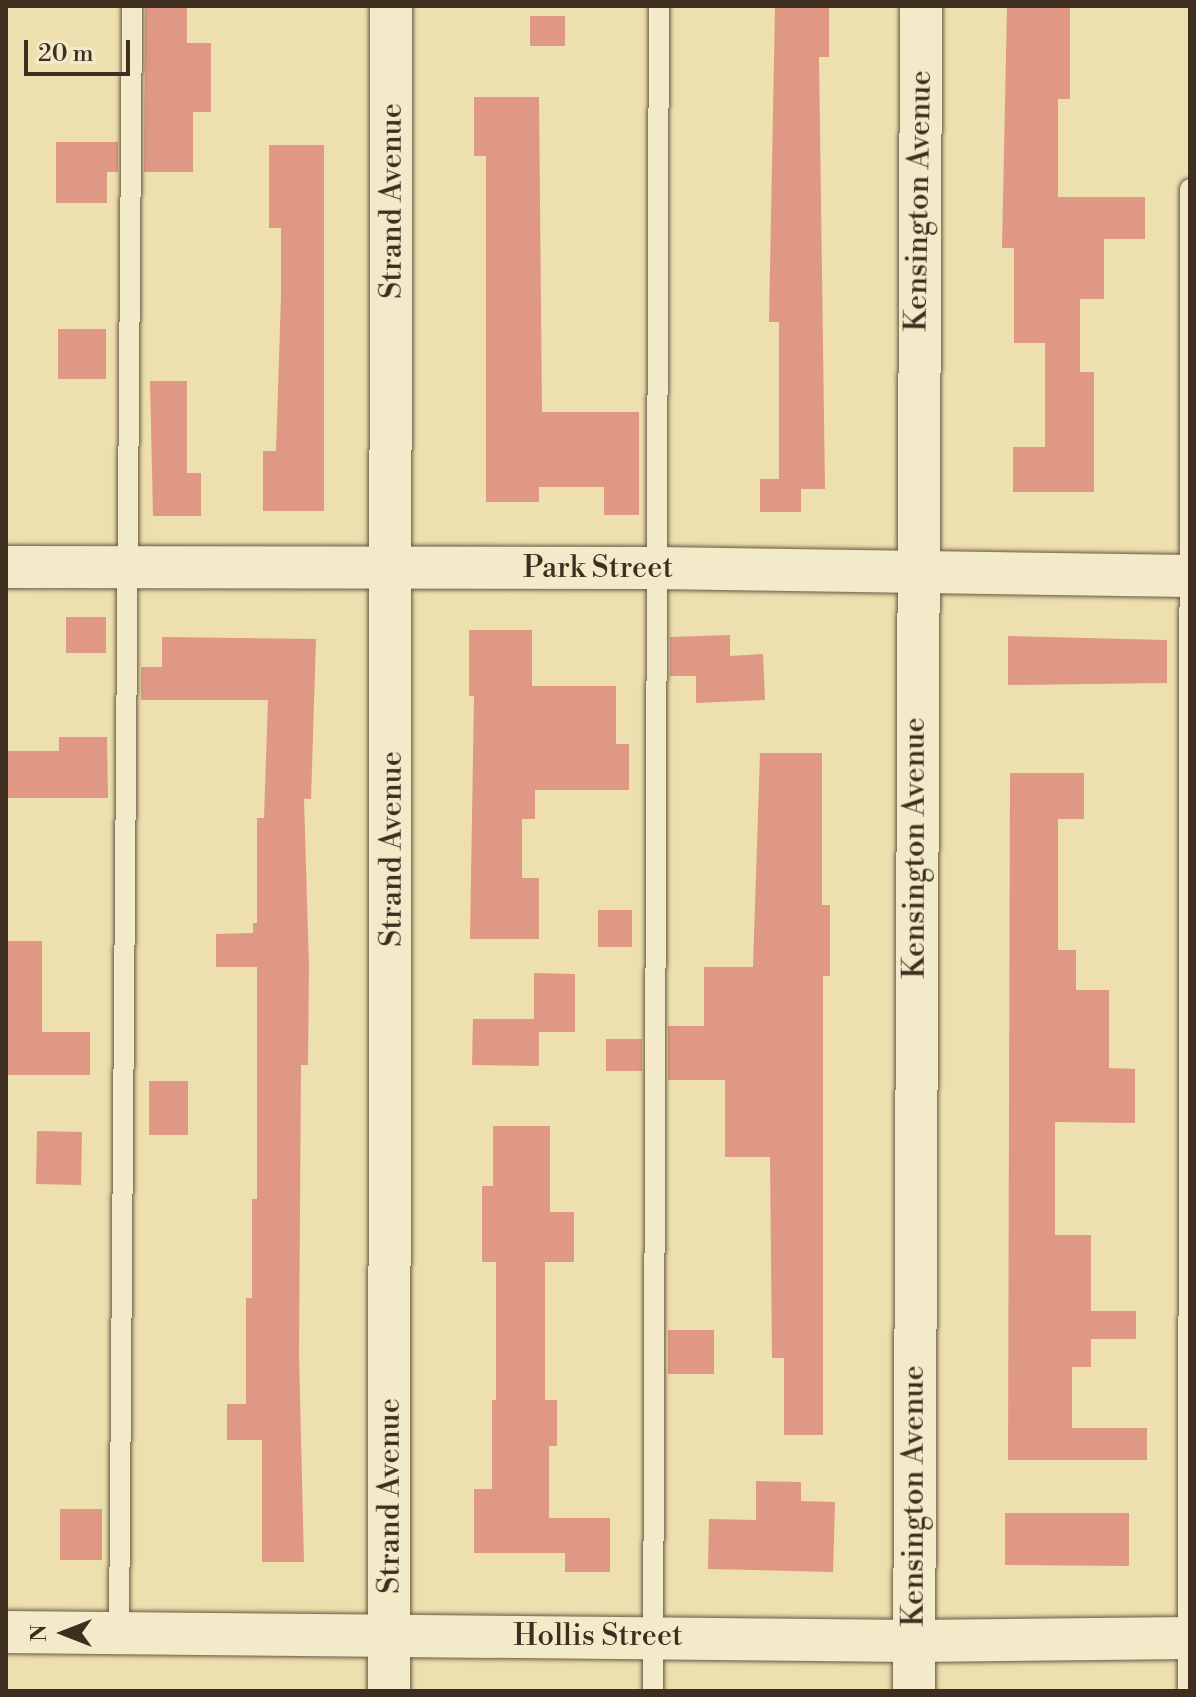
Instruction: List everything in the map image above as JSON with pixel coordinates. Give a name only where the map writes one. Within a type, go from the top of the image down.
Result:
[{"type":"street","name":"Strand Avenue","points":[[389,1691],[393,569],[391,6]]},
{"type":"street","name":"Kensington Avenue","points":[[914,1691],[916,572],[921,6]]},
{"type":"street","name":"Park Street","points":[[6,567],[657,568],[1188,576]]},
{"type":"street","name":"Hollis Street","points":[[6,1632],[653,1636],[914,1641],[1189,1638]]},
{"type":"lane","points":[[119,1632],[132,6]]},
{"type":"lane","points":[[653,1691],[659,6]]},
{"type":"lane","points":[[1188,1691],[1190,189]]},
{"type":"building","points":[[145,6],[187,6],[187,43],[211,43],[211,112],[193,112],[193,172],[144,172]]},
{"type":"building","points":[[775,6],[829,6],[829,57],[819,57],[825,489],[801,489],[801,512],[760,512],[760,479],[779,479],[779,322],[769,322]]},
{"type":"building","points":[[1007,6],[1070,6],[1070,99],[1058,99],[1058,197],[1145,197],[1145,239],[1104,239],[1104,299],[1080,299],[1080,372],[1094,372],[1094,492],[1013,492],[1013,447],[1045,447],[1045,343],[1014,343],[1014,248],[1002,248]]},
{"type":"building","points":[[530,16],[565,16],[565,46],[530,46]]},
{"type":"building","points":[[474,97],[539,97],[542,412],[639,412],[639,515],[604,515],[604,487],[539,487],[539,502],[486,502],[486,156],[474,156]]},
{"type":"building","points":[[56,142],[118,142],[118,172],[107,172],[107,203],[56,203]]},
{"type":"building","points":[[269,145],[324,145],[324,511],[263,511],[263,451],[276,451],[281,296],[281,228],[269,228]]},
{"type":"building","points":[[58,329],[106,329],[106,379],[58,379]]},
{"type":"building","points":[[150,381],[187,381],[187,473],[201,473],[201,516],[153,516]]},
{"type":"building","points":[[66,617],[106,617],[106,653],[66,653]]},
{"type":"building","points":[[469,630],[532,630],[532,686],[616,686],[616,744],[629,744],[629,790],[535,790],[535,819],[522,819],[522,878],[539,878],[539,939],[470,939],[474,696],[469,696]]},
{"type":"building","points":[[730,635],[730,656],[763,654],[765,700],[696,703],[696,676],[670,676],[670,637]]},
{"type":"building","points":[[1008,636],[1167,640],[1167,683],[1008,685]]},
{"type":"building","points":[[162,637],[316,639],[311,799],[304,799],[309,967],[308,1065],[301,1065],[299,1354],[304,1562],[262,1562],[262,1440],[227,1440],[227,1404],[246,1404],[246,1298],[252,1298],[252,1199],[257,1199],[257,967],[216,967],[216,934],[253,933],[253,923],[257,923],[257,818],[264,818],[268,700],[141,700],[141,667],[162,667]]},
{"type":"building","points":[[59,737],[107,737],[108,798],[6,798],[6,751],[59,751]]},
{"type":"building","points":[[760,753],[822,753],[822,905],[830,905],[830,976],[823,976],[823,1435],[784,1435],[784,1358],[772,1358],[770,1157],[725,1157],[725,1080],[668,1080],[668,1026],[704,1026],[704,967],[753,967]]},
{"type":"building","points":[[1010,773],[1084,773],[1084,819],[1058,819],[1058,950],[1076,950],[1076,990],[1109,990],[1109,1068],[1135,1069],[1135,1123],[1055,1122],[1055,1235],[1091,1235],[1091,1311],[1136,1311],[1136,1339],[1091,1339],[1091,1367],[1072,1367],[1072,1428],[1147,1428],[1147,1460],[1008,1460]]},
{"type":"building","points":[[598,910],[632,910],[632,947],[598,947]]},
{"type":"building","points":[[6,941],[42,941],[42,1032],[90,1032],[90,1075],[6,1075]]},
{"type":"building","points":[[534,973],[575,974],[575,1032],[539,1032],[539,1066],[472,1065],[473,1019],[534,1019]]},
{"type":"building","points":[[606,1039],[642,1039],[642,1071],[606,1071]]},
{"type":"building","points":[[149,1081],[188,1081],[188,1135],[149,1135]]},
{"type":"building","points":[[493,1126],[550,1126],[550,1212],[574,1212],[574,1262],[545,1262],[545,1400],[557,1400],[557,1446],[549,1446],[549,1518],[610,1518],[610,1572],[565,1572],[565,1553],[474,1553],[474,1489],[492,1489],[492,1400],[496,1400],[496,1262],[482,1262],[482,1186],[493,1186]]},
{"type":"building","points":[[37,1131],[82,1132],[81,1185],[36,1184]]},
{"type":"building","points":[[668,1330],[714,1330],[714,1374],[668,1374]]},
{"type":"building","points":[[756,1481],[801,1482],[801,1501],[835,1502],[833,1572],[708,1569],[709,1519],[756,1520]]},
{"type":"building","points":[[60,1509],[102,1509],[102,1560],[60,1560]]},
{"type":"building","points":[[1005,1513],[1129,1513],[1129,1566],[1005,1565]]}]
